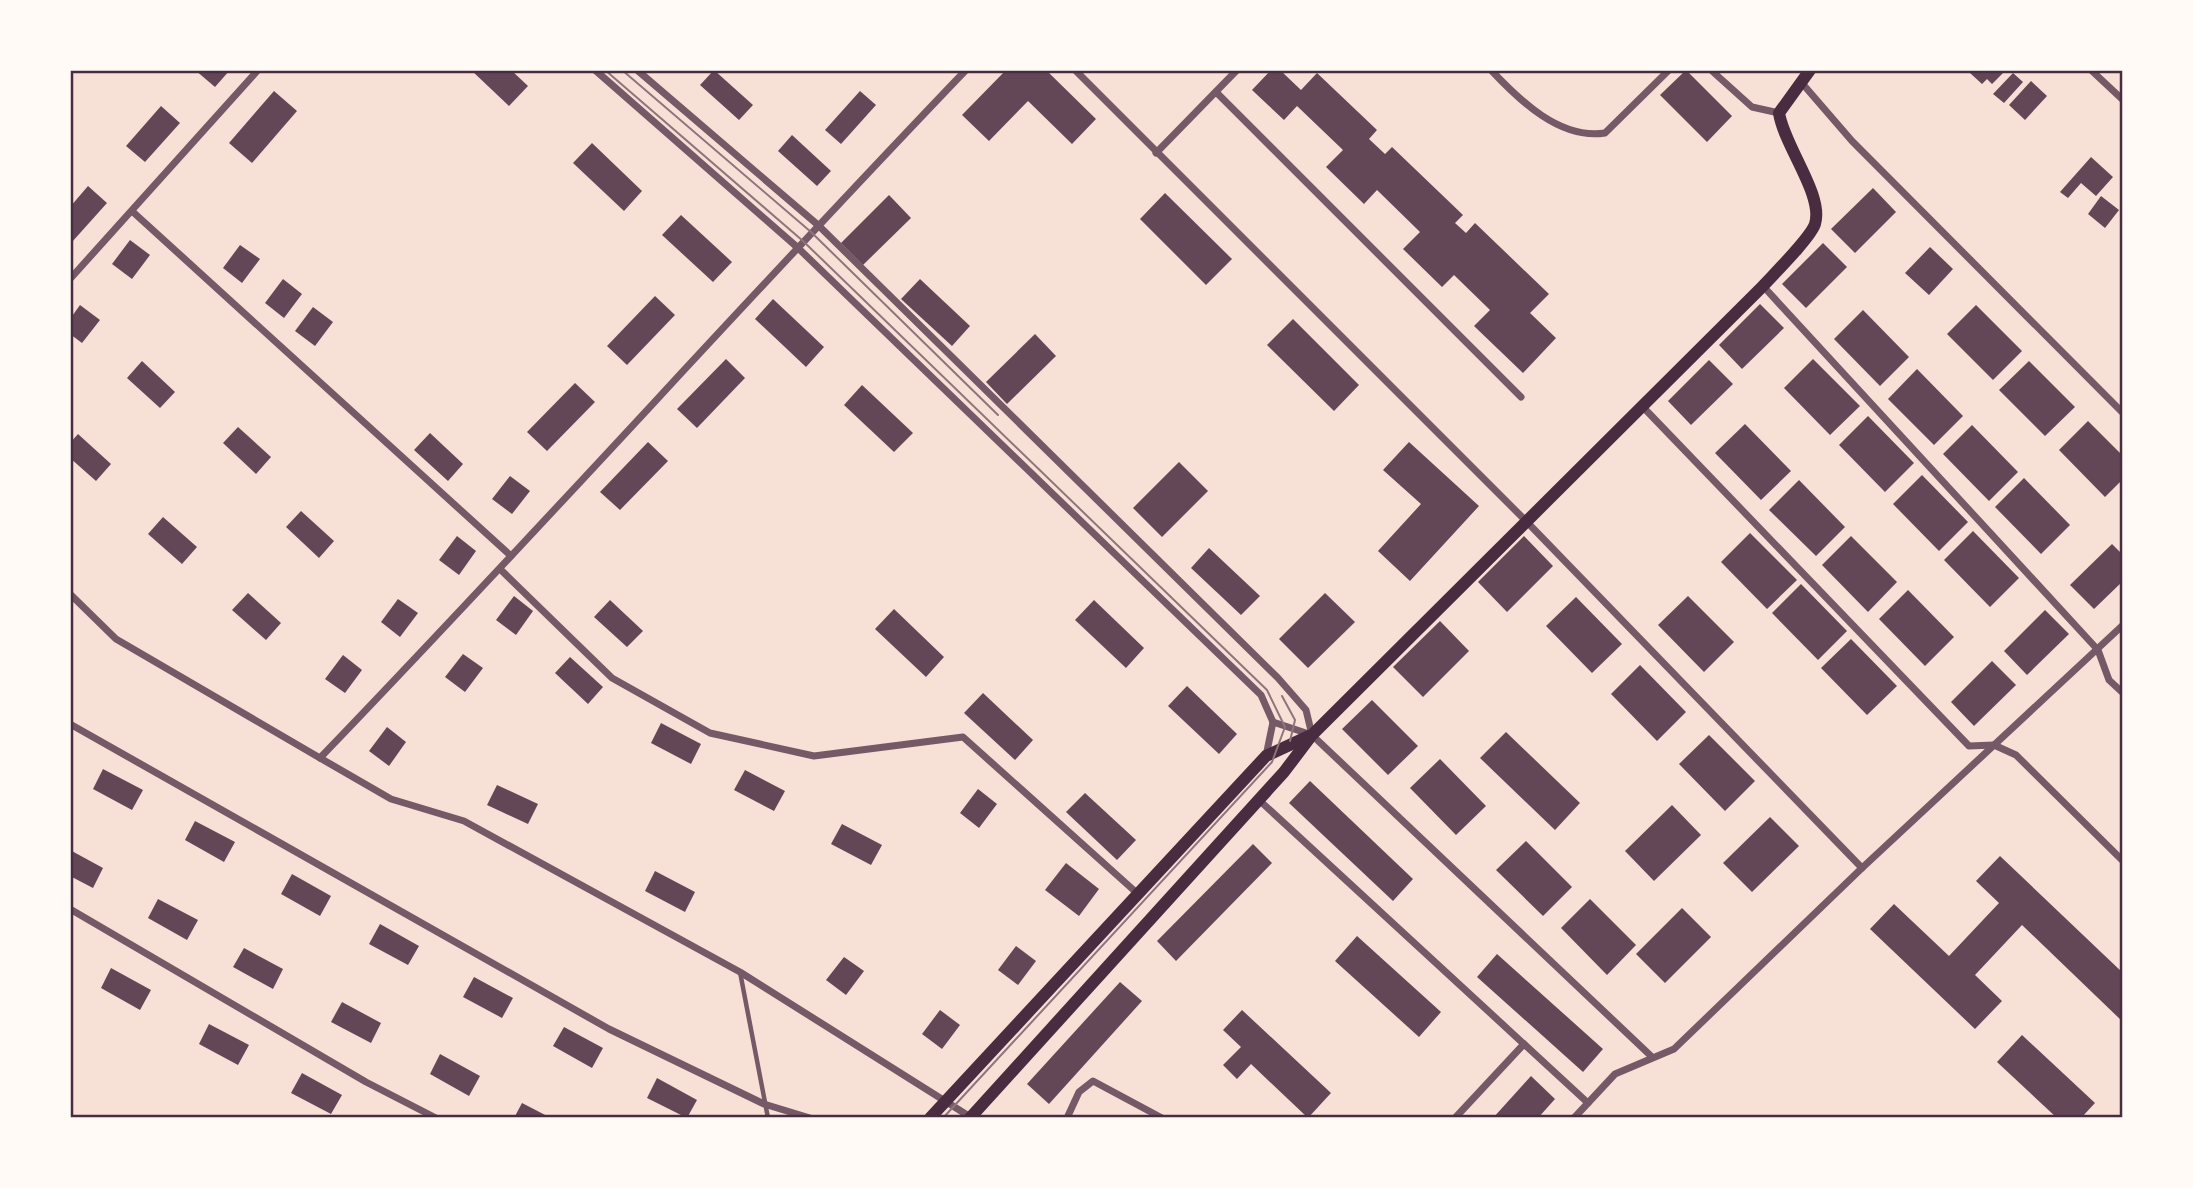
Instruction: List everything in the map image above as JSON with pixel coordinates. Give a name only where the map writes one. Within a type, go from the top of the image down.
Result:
[{"type":"main road","points":[[971,1118],[1259,800],[1312,735],[1763,286],[1815,226],[1818,206],[1782,132],[1779,113],[1810,70]]},
{"type":"main road","points":[[930,1118],[1266,756],[1312,735]]},
{"type":"street","points":[[70,279],[258,70]]},
{"type":"street","points":[[595,70],[797,247],[1261,695],[1273,722],[1266,756]]},
{"type":"street","points":[[637,70],[818,225],[1278,678],[1306,710],[1312,735]]},
{"type":"street","points":[[320,758],[501,570],[797,247],[966,70]]},
{"type":"street","points":[[1075,70],[1525,520],[1862,868]]},
{"type":"street","points":[[1156,153],[1237,70]]},
{"type":"street","points":[[1491,70],[1519,100],[1571,131],[1590,135],[1605,133],[1670,70]]},
{"type":"street","points":[[1711,70],[1752,107],[1779,113]]},
{"type":"street","points":[[2091,70],[2123,100]]},
{"type":"street","points":[[1801,82],[1852,141],[2123,414]]},
{"type":"street","points":[[1216,92],[1521,397]]},
{"type":"street","points":[[133,212],[511,556]]},
{"type":"street","points":[[1763,286],[2098,650],[2109,680],[2123,693]]},
{"type":"street","points":[[1642,405],[1969,746],[1994,745],[2016,755],[2123,861]]},
{"type":"street","points":[[501,570],[612,678],[710,733],[814,756],[963,737],[1138,894]]},
{"type":"street","points":[[70,594],[116,639],[320,758],[391,799],[464,821],[740,972],[971,1118]]},
{"type":"street","points":[[1574,1118],[1615,1074],[1651,1056],[1674,1049],[1862,868],[2123,625]]},
{"type":"street","points":[[1273,722],[1312,735],[1651,1056]]},
{"type":"street","points":[[70,724],[609,1029],[764,1104],[810,1118]]},
{"type":"street","points":[[1259,800],[1588,1103]]},
{"type":"street","points":[[70,909],[366,1082],[436,1118]]},
{"type":"street","points":[[1455,1118],[1524,1044]]},
{"type":"street","points":[[1067,1118],[1079,1092],[1093,1081],[1162,1118]]},
{"type":"lane","points":[[740,972],[768,1118]]},
{"type":"building","points":[[195,70],[230,70],[215,87]]},
{"type":"building","points":[[471,70],[511,70],[528,86],[509,106]]},
{"type":"building","points":[[714,70],[753,105],[739,120],[700,85]]},
{"type":"building","points":[[1006,70],[1046,70],[1096,119],[1072,144],[1028,101],[989,141],[962,115]]},
{"type":"building","points":[[1271,70],[1280,70],[1301,90],[1317,73],[1377,130],[1369,139],[1385,154],[1392,147],[1463,215],[1455,223],[1466,233],[1475,223],[1549,294],[1530,313],[1556,338],[1523,373],[1474,326],[1490,310],[1454,275],[1442,287],[1403,249],[1420,232],[1377,190],[1364,204],[1326,167],[1343,150],[1297,106],[1284,120],[1252,90]]},
{"type":"building","points":[[1686,70],[1732,116],[1707,142],[1660,95]]},
{"type":"building","points":[[1973,70],[2006,70],[1992,84],[1987,79],[1982,84],[1970,73]]},
{"type":"building","points":[[2013,73],[2023,82],[2004,103],[1993,94]]},
{"type":"building","points":[[2031,81],[2047,96],[2025,120],[2009,105]]},
{"type":"building","points":[[274,91],[297,111],[252,163],[229,143]]},
{"type":"building","points":[[860,91],[876,105],[841,144],[825,130]]},
{"type":"building","points":[[161,106],[180,123],[145,162],[126,146]]},
{"type":"building","points":[[792,135],[831,171],[817,186],[778,151]]},
{"type":"building","points":[[592,143],[642,191],[624,211],[573,163]]},
{"type":"building","points":[[2091,157],[2113,177],[2096,196],[2081,183],[2068,198],[2060,192]]},
{"type":"building","points":[[88,186],[107,203],[72,242],[70,207]]},
{"type":"building","points":[[1873,188],[1896,212],[1855,253],[1831,229]]},
{"type":"building","points":[[1165,193],[1232,259],[1206,285],[1140,219]]},
{"type":"building","points":[[889,195],[911,218],[863,265],[841,243]]},
{"type":"building","points":[[2101,196],[2119,210],[2105,228],[2088,214]]},
{"type":"building","points":[[681,215],[732,262],[713,282],[662,235]]},
{"type":"building","points":[[130,240],[150,255],[132,279],[112,264]]},
{"type":"building","points":[[1823,243],[1847,267],[1806,308],[1782,284]]},
{"type":"building","points":[[240,245],[260,259],[242,283],[223,268]]},
{"type":"building","points":[[1930,247],[1953,269],[1929,295],[1905,273]]},
{"type":"building","points":[[283,279],[302,294],[284,318],[265,303]]},
{"type":"building","points":[[920,279],[970,326],[952,346],[901,299]]},
{"type":"building","points":[[655,296],[675,315],[627,365],[607,346]]},
{"type":"building","points":[[773,299],[824,347],[806,367],[755,319]]},
{"type":"building","points":[[1760,304],[1784,328],[1742,369],[1719,345]]},
{"type":"building","points":[[80,305],[100,320],[82,343],[70,334],[70,319]]},
{"type":"building","points":[[1976,305],[2022,351],[1993,380],[1947,334]]},
{"type":"building","points":[[313,307],[333,322],[315,346],[295,331]]},
{"type":"building","points":[[1863,310],[1909,357],[1880,386],[1834,339]]},
{"type":"building","points":[[1293,319],[1359,385],[1334,411],[1267,345]]},
{"type":"building","points":[[1035,334],[1056,356],[1007,404],[986,382]]},
{"type":"building","points":[[726,359],[745,378],[697,428],[677,409]]},
{"type":"building","points":[[1813,359],[1860,406],[1830,435],[1784,388]]},
{"type":"building","points":[[1709,360],[1733,384],[1691,425],[1668,401]]},
{"type":"building","points":[[142,361],[175,392],[160,408],[127,378]]},
{"type":"building","points":[[2029,361],[2075,407],[2045,436],[1999,390]]},
{"type":"building","points":[[1917,369],[1963,416],[1934,445],[1888,399]]},
{"type":"building","points":[[575,383],[595,402],[547,451],[527,432]]},
{"type":"building","points":[[862,385],[913,433],[894,452],[844,405]]},
{"type":"building","points":[[1868,416],[1914,463],[1885,492],[1839,445]]},
{"type":"building","points":[[2088,421],[2123,456],[2123,479],[2105,497],[2059,450]]},
{"type":"building","points":[[1745,424],[1791,471],[1761,500],[1715,453]]},
{"type":"building","points":[[1972,425],[2018,472],[1989,501],[1943,454]]},
{"type":"building","points":[[238,427],[271,457],[256,474],[223,443]]},
{"type":"building","points":[[430,433],[463,464],[448,481],[414,450]]},
{"type":"building","points":[[78,434],[111,464],[96,481],[70,458],[70,443]]},
{"type":"building","points":[[648,442],[668,461],[620,510],[600,492]]},
{"type":"building","points":[[1409,442],[1479,506],[1410,581],[1378,551],[1421,504],[1383,470]]},
{"type":"building","points":[[1179,462],[1208,491],[1162,537],[1133,508]]},
{"type":"building","points":[[1922,475],[1968,522],[1939,551],[1893,504]]},
{"type":"building","points":[[510,476],[530,491],[512,514],[492,499]]},
{"type":"building","points":[[2024,478],[2070,525],[2041,554],[1995,507]]},
{"type":"building","points":[[1799,480],[1845,527],[1816,556],[1769,510]]},
{"type":"building","points":[[301,511],[334,541],[319,558],[286,527]]},
{"type":"building","points":[[163,517],[197,547],[182,564],[148,534]]},
{"type":"building","points":[[1973,531],[2019,578],[1990,607],[1944,560]]},
{"type":"building","points":[[1750,533],[1797,580],[1767,609],[1721,562]]},
{"type":"building","points":[[457,536],[476,551],[459,575],[439,560]]},
{"type":"building","points":[[1524,536],[1553,566],[1507,612],[1478,582]]},
{"type":"building","points":[[1851,536],[1897,582],[1868,612],[1822,565]]},
{"type":"building","points":[[2112,544],[2123,555],[2123,581],[2094,609],[2070,585]]},
{"type":"building","points":[[1209,548],[1260,596],[1241,615],[1191,568]]},
{"type":"building","points":[[1801,584],[1847,631],[1818,660],[1772,613]]},
{"type":"building","points":[[1908,590],[1954,637],[1925,666],[1879,619]]},
{"type":"building","points":[[248,593],[281,623],[266,640],[232,610]]},
{"type":"building","points":[[1325,593],[1355,622],[1308,668],[1279,639]]},
{"type":"building","points":[[514,596],[533,611],[516,635],[496,620]]},
{"type":"building","points":[[1688,596],[1734,642],[1704,672],[1658,625]]},
{"type":"building","points":[[1576,597],[1622,644],[1592,673],[1546,626]]},
{"type":"building","points":[[398,599],[418,613],[400,637],[381,622]]},
{"type":"building","points":[[610,600],[643,631],[627,647],[594,617]]},
{"type":"building","points":[[1094,600],[1144,648],[1126,668],[1075,620]]},
{"type":"building","points":[[894,609],[944,657],[926,677],[875,629]]},
{"type":"building","points":[[2045,610],[2069,634],[2027,675],[2004,651]]},
{"type":"building","points":[[1440,621],[1469,651],[1423,697],[1393,667]]},
{"type":"building","points":[[1851,639],[1897,686],[1867,715],[1821,668]]},
{"type":"building","points":[[463,654],[483,668],[465,692],[445,677]]},
{"type":"building","points":[[343,655],[362,670],[345,693],[325,679]]},
{"type":"building","points":[[570,657],[603,687],[588,704],[555,673]]},
{"type":"building","points":[[1992,661],[2016,685],[1974,726],[1951,702]]},
{"type":"building","points":[[1640,665],[1686,712],[1657,741],[1611,694]]},
{"type":"building","points":[[1187,686],[1237,734],[1219,754],[1168,706]]},
{"type":"building","points":[[983,693],[1033,740],[1015,760],[964,713]]},
{"type":"building","points":[[1372,700],[1418,746],[1388,775],[1342,729]]},
{"type":"building","points":[[661,723],[701,744],[691,764],[651,743]]},
{"type":"building","points":[[387,727],[406,742],[389,766],[369,751]]},
{"type":"building","points":[[1506,732],[1580,803],[1555,830],[1480,758]]},
{"type":"building","points":[[1709,735],[1755,781],[1725,811],[1679,764]]},
{"type":"building","points":[[1440,759],[1486,806],[1456,835],[1410,788]]},
{"type":"building","points":[[103,769],[143,790],[132,810],[93,789]]},
{"type":"building","points":[[745,770],[785,791],[774,811],[734,790]]},
{"type":"building","points":[[1310,781],[1413,879],[1393,901],[1289,803]]},
{"type":"building","points":[[497,785],[538,804],[528,824],[487,805]]},
{"type":"building","points":[[978,789],[997,804],[979,828],[960,813]]},
{"type":"building","points":[[1085,793],[1136,840],[1117,860],[1066,812]]},
{"type":"building","points":[[1672,805],[1701,835],[1654,881],[1625,851]]},
{"type":"building","points":[[1770,817],[1799,846],[1752,892],[1723,863]]},
{"type":"building","points":[[195,821],[235,842],[224,862],[185,840]]},
{"type":"building","points":[[842,824],[882,845],[871,865],[831,844]]},
{"type":"building","points":[[1526,841],[1572,887],[1543,916],[1496,870]]},
{"type":"building","points":[[1253,844],[1272,863],[1176,961],[1157,941]]},
{"type":"building","points":[[70,850],[103,868],[93,888],[70,876]]},
{"type":"building","points":[[2000,856],[2123,973],[2123,1022],[2022,925],[1975,975],[2002,1001],[1975,1029],[1870,929],[1894,904],[1949,956],[1999,903],[1976,881]]},
{"type":"building","points":[[1066,863],[1099,889],[1079,916],[1045,890]]},
{"type":"building","points":[[655,871],[695,892],[685,912],[645,891]]},
{"type":"building","points":[[292,874],[331,896],[320,916],[281,894]]},
{"type":"building","points":[[158,899],[198,920],[187,940],[148,918]]},
{"type":"building","points":[[1590,899],[1636,945],[1607,975],[1561,928]]},
{"type":"building","points":[[1682,908],[1711,937],[1665,983],[1636,954]]},
{"type":"building","points":[[380,924],[419,946],[408,965],[369,944]]},
{"type":"building","points":[[1357,936],[1441,1012],[1419,1037],[1335,961]]},
{"type":"building","points":[[1016,946],[1036,961],[1018,985],[998,970]]},
{"type":"building","points":[[244,948],[283,969],[273,989],[233,967]]},
{"type":"building","points":[[1497,954],[1603,1049],[1583,1072],[1477,977]]},
{"type":"building","points":[[844,957],[864,971],[846,995],[826,980]]},
{"type":"building","points":[[111,968],[151,990],[140,1010],[101,988]]},
{"type":"building","points":[[474,977],[513,998],[502,1018],[463,997]]},
{"type":"building","points":[[1120,982],[1142,1001],[1049,1104],[1027,1084]]},
{"type":"building","points":[[342,1002],[381,1023],[371,1043],[331,1022]]},
{"type":"building","points":[[940,1010],[960,1025],[942,1049],[922,1034]]},
{"type":"building","points":[[1242,1010],[1331,1093],[1308,1118],[1251,1064],[1237,1079],[1223,1065],[1241,1047],[1223,1030]]},
{"type":"building","points":[[209,1024],[249,1045],[238,1065],[199,1044]]},
{"type":"building","points":[[564,1027],[603,1048],[592,1068],[553,1046]]},
{"type":"building","points":[[2022,1035],[2095,1103],[2081,1118],[2057,1118],[1997,1062]]},
{"type":"building","points":[[440,1054],[480,1076],[469,1096],[430,1074]]},
{"type":"building","points":[[302,1073],[342,1095],[331,1114],[291,1093]]},
{"type":"building","points":[[1531,1076],[1555,1099],[1538,1118],[1493,1118]]},
{"type":"building","points":[[657,1078],[697,1100],[687,1118],[647,1098]]},
{"type":"building","points":[[522,1103],[551,1118],[514,1118]]},
{"type":"tram line","points":[[605,70],[803,241],[1267,690],[1285,727],[1272,762],[943,1118]]},
{"type":"tram line","points":[[622,70],[811,232],[998,415]]},
{"type":"tram line","points":[[1282,696],[1295,720],[1290,741]]}]
